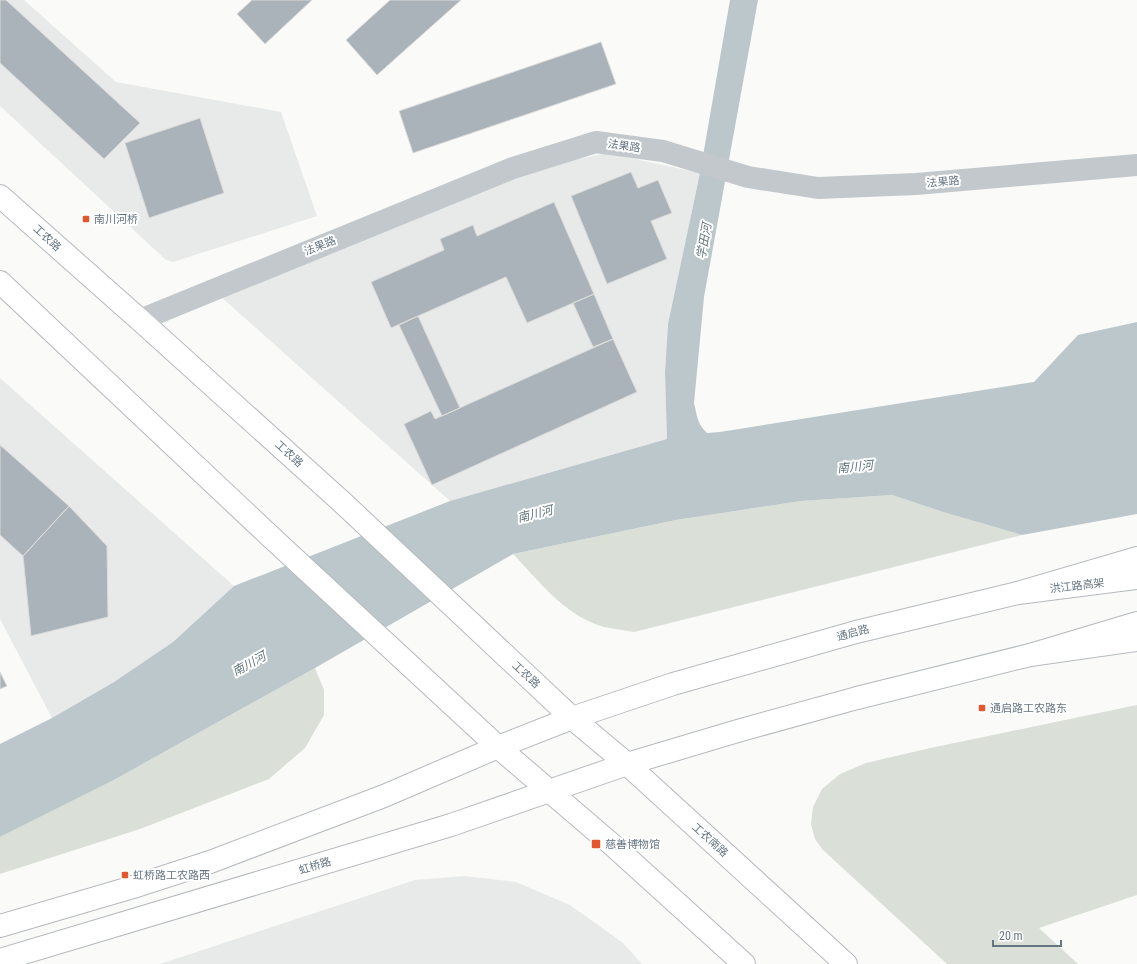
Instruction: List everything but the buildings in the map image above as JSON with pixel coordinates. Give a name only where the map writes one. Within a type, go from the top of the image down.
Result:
[{"type":"main road","name":"工农路","points":[[0,196],[343,503],[572,718]]},
{"type":"main road","points":[[0,282],[272,538],[498,747],[616,848],[744,964]]},
{"type":"main road","name":"通启路","points":[[572,718],[673,684],[856,632],[1018,593],[1137,558]]},
{"type":"main road","name":"洪江路高架","points":[[1018,593],[1137,578]]},
{"type":"main road","points":[[627,764],[741,730],[857,698],[1030,655],[1137,623]]},
{"type":"main road","points":[[1030,655],[1137,640]]},
{"type":"main road","points":[[0,926],[133,887],[210,862],[384,796],[498,747],[572,718]]},
{"type":"main road","name":"工农南路","points":[[572,718],[627,764],[846,964]]},
{"type":"main road","name":"虹桥路","points":[[0,960],[451,825],[627,764]]},
{"type":"street","name":"法果路","points":[[140,320],[513,168],[596,142],[663,151],[748,178],[818,188],[916,184],[1137,165]]},
{"type":"shaded area","points":[[0,0],[24,0],[116,82],[281,112],[317,216],[173,262],[166,260],[0,106]]},
{"type":"shaded area","points":[[607,153],[700,173],[668,324],[665,373],[667,439],[450,501],[220,296],[236,286],[554,164]]},
{"type":"shaded area","points":[[0,378],[234,586],[173,642],[114,682],[52,718],[0,619]]},
{"type":"shaded area","points":[[892,495],[943,512],[1022,535],[634,632],[604,627],[577,615],[543,587],[513,554],[676,520],[801,501]]},
{"type":"shaded area","points":[[315,668],[324,690],[324,715],[305,748],[269,779],[140,829],[0,874],[0,837],[112,781]]},
{"type":"shaded area","points":[[1137,705],[1137,895],[1039,928],[1078,964],[947,964],[823,850],[815,839],[811,824],[813,807],[822,789],[840,774],[866,763]]},
{"type":"shaded area","points":[[465,876],[516,882],[570,905],[623,943],[642,964],[160,964],[415,880]]},
{"type":"water","points":[[730,0],[758,0],[704,297],[694,403],[698,419],[704,430],[707,433],[720,432],[1034,382],[1078,335],[1137,322],[1137,514],[1022,535],[943,512],[892,495],[801,501],[676,520],[513,554],[315,668],[112,781],[0,837],[0,744],[52,718],[114,682],[173,642],[234,586],[450,501],[667,439],[665,373],[668,324],[700,173]]},
{"type":"place","name":"南川河桥","points":[[86,219]]},
{"type":"place","name":"通启路工农路东","points":[[982,708]]},
{"type":"place","name":"慈善博物馆","points":[[596,844]]},
{"type":"place","name":"虹桥路工农路西","points":[[125,875]]},
{"type":"water label","name":"学田河","points":[[704,241]]},
{"type":"water label","name":"南川河","points":[[855,467]]},
{"type":"water label","name":"南川河","points":[[535,514]]},
{"type":"water label","name":"南川河","points":[[249,664]]}]
